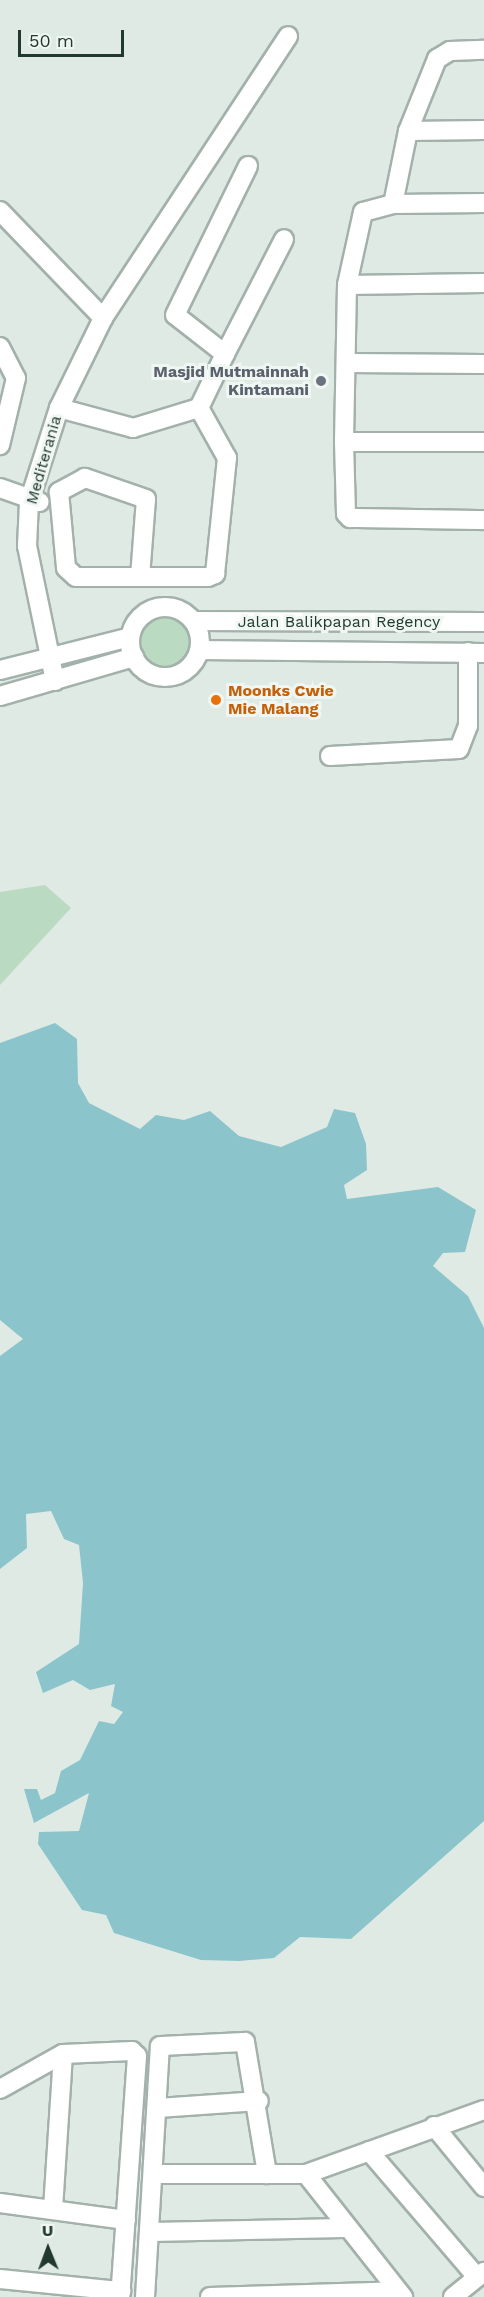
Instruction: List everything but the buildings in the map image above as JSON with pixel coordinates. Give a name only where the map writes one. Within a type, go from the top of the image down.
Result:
[{"type":"street","name":"Mediterania","points":[[55,681],[47,656],[27,546],[29,502],[59,408],[104,318],[288,36]]},
{"type":"street","points":[[393,204],[408,131],[442,53],[484,50]]},
{"type":"street","points":[[408,131],[484,130]]},
{"type":"street","points":[[225,354],[175,315],[248,166]]},
{"type":"street","points":[[484,203],[393,204],[370,209],[360,218],[347,285],[348,363],[344,442],[346,514],[357,520],[484,520]]},
{"type":"street","points":[[0,211],[104,318]]},
{"type":"street","points":[[59,408],[133,429],[200,408],[284,240]]},
{"type":"street","points":[[347,285],[484,283]]},
{"type":"street","points":[[0,347],[16,378],[0,445]]},
{"type":"street","points":[[348,363],[484,364]]},
{"type":"street","points":[[140,577],[146,500],[85,478],[64,485],[57,502],[69,573],[140,577],[208,577],[218,566],[227,458],[200,408]]},
{"type":"street","points":[[344,442],[484,442]]},
{"type":"street","points":[[0,488],[29,502],[57,502]]},
{"type":"street","name":"Jalan Balikpapan Regency","points":[[130,637],[138,620],[162,607],[180,610],[194,621],[484,622]]},
{"type":"street","points":[[0,670],[47,656],[130,637],[134,657],[148,673],[169,677],[189,668],[200,650],[194,621]]},
{"type":"street","name":"Jalan Balikpapan Regency","points":[[200,650],[476,653]]},
{"type":"street","points":[[330,756],[459,749],[468,726],[476,653]]},
{"type":"street","points":[[0,696],[134,657]]},
{"type":"street","points":[[145,2297],[155,2174],[159,2051],[165,2043],[245,2042],[259,2101],[267,2174]]},
{"type":"street","points":[[0,2089],[63,2054],[132,2051],[139,2062],[121,2294],[0,2279]]},
{"type":"street","points":[[53,2209],[63,2054]]},
{"type":"street","points":[[158,2108],[259,2101]]},
{"type":"street","points":[[155,2174],[306,2174],[434,2126],[484,2110]]},
{"type":"street","points":[[434,2126],[484,2187]]},
{"type":"street","points":[[369,2151],[481,2274],[453,2297]]},
{"type":"street","points":[[306,2174],[344,2228],[400,2294]]},
{"type":"street","points":[[0,2203],[126,2220]]},
{"type":"street","points":[[151,2232],[344,2228]]},
{"type":"street","points":[[210,2297],[400,2294]]},
{"type":"green space","points":[[163,616],[173,618],[182,624],[188,633],[190,643],[188,653],[182,662],[173,668],[163,670],[153,668],[144,662],[138,653],[136,643],[138,633],[144,624],[153,618]]},
{"type":"green space","points":[[45,885],[71,908],[0,985],[0,892]]},
{"type":"water","points":[[55,1023],[77,1039],[78,1083],[89,1103],[140,1129],[156,1115],[184,1120],[210,1111],[239,1136],[281,1147],[327,1127],[334,1109],[355,1113],[366,1144],[367,1170],[344,1185],[347,1199],[438,1187],[476,1210],[465,1252],[443,1253],[433,1266],[468,1296],[484,1328],[484,1821],[351,1939],[300,1937],[274,1958],[239,1961],[201,1960],[114,1933],[106,1915],[82,1910],[38,1844],[39,1832],[79,1831],[89,1793],[34,1823],[24,1789],[37,1789],[41,1800],[55,1793],[61,1771],[80,1760],[99,1721],[114,1724],[123,1712],[111,1706],[115,1684],[90,1690],[73,1680],[43,1693],[36,1672],[79,1644],[83,1583],[79,1545],[64,1539],[51,1511],[26,1514],[27,1548],[0,1569],[0,1356],[23,1339],[0,1320],[0,1043]]},
{"type":"place","name":"Masjid Mutmainnah Kintamani","points":[[321,381]]},
{"type":"place","name":"Moonks Cwie Mie Malang","points":[[216,700]]}]
